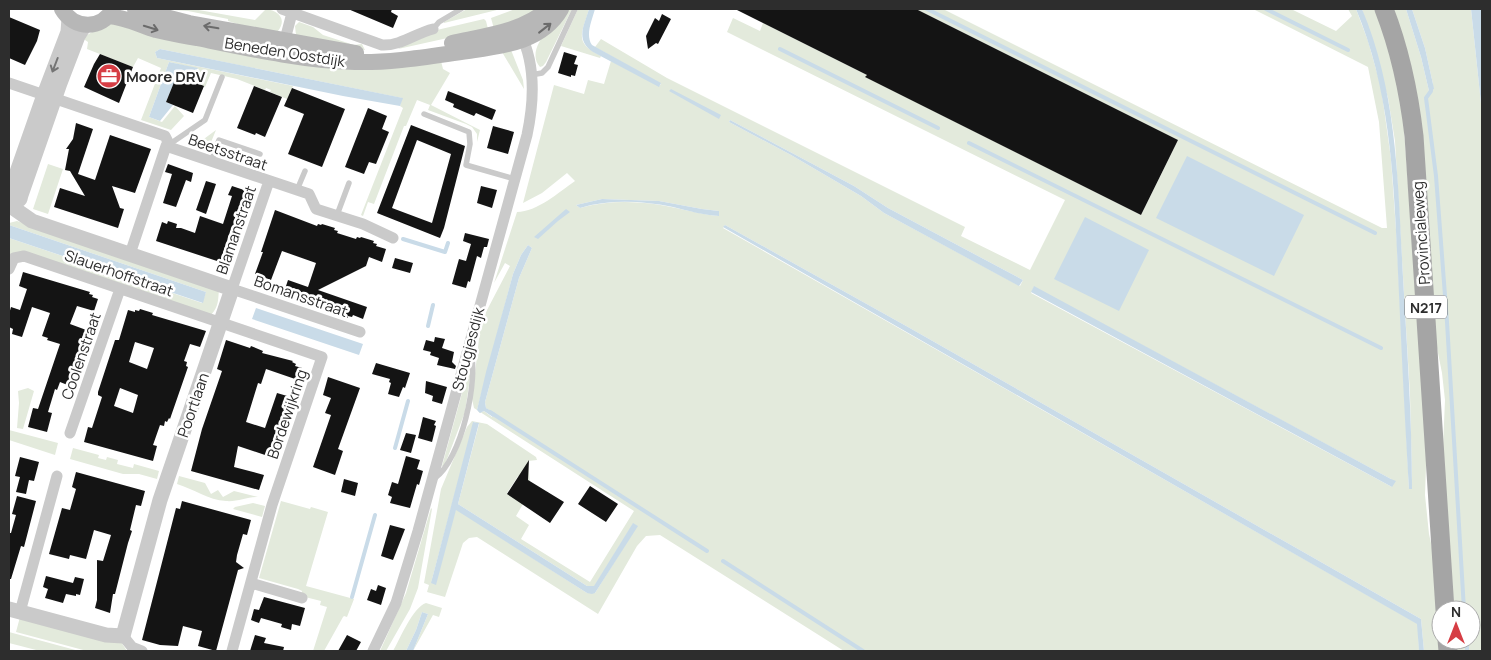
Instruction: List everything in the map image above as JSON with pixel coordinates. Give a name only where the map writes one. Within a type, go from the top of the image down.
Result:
[{"type":"main road","name":"Beneden Oostdijk","points":[[135,9],[330,61],[369,62],[484,48],[520,34]]},
{"type":"main road","points":[[520,34],[531,22],[548,9]]},
{"type":"main road","points":[[520,34],[548,26],[561,9]]},
{"type":"main road","name":"Provincialeweg","points":[[1384,9],[1400,58],[1409,99],[1414,136],[1444,600]]},
{"type":"main road","name":"Beneden Oostdijk","points":[[111,12],[156,30],[283,47]]},
{"type":"main road","points":[[66,14],[78,24],[85,25],[96,24],[111,12]]},
{"type":"street","points":[[283,47],[287,11],[382,45],[397,44],[419,33],[433,29]]},
{"type":"street","points":[[49,97],[66,35],[66,14]]},
{"type":"street","points":[[85,25],[49,97],[10,192],[10,205],[32,221],[232,289]]},
{"type":"street","name":"Stougjesdijk","points":[[373,651],[398,597],[433,479],[531,116],[533,95],[531,75],[520,34]]},
{"type":"street","points":[[9,83],[49,97]]},
{"type":"street","name":"Beetsstraat","points":[[49,97],[165,136],[168,142],[166,146],[309,194],[316,209],[393,238]]},
{"type":"street","points":[[130,254],[166,146]]},
{"type":"street","name":"Blamanstraat","points":[[232,289],[269,181]]},
{"type":"street","name":"Slauerhoffstraat","points":[[10,266],[14,258],[23,256],[220,323]]},
{"type":"street","name":"Coolenstraat","points":[[70,433],[120,289]]},
{"type":"street","name":"Poortlaan","points":[[123,636],[159,505],[232,289]]},
{"type":"street","name":"Bomansstraat","points":[[232,289],[360,332]]},
{"type":"street","name":"Bordewijkring","points":[[220,323],[322,357],[272,505],[232,651]]},
{"type":"street","points":[[57,476],[14,610],[106,636],[123,636],[132,647],[142,651]]},
{"type":"street","points":[[251,584],[302,598]]},
{"type":"lane","points":[[433,29],[439,22],[461,9]]},
{"type":"lane","points":[[531,75],[542,73],[548,67],[575,9]]},
{"type":"lane","points":[[166,146],[205,120],[222,77]]},
{"type":"lane","points":[[424,114],[469,132],[470,144],[466,165],[515,179]]},
{"type":"lane","points":[[211,162],[218,140],[260,154]]},
{"type":"lane","points":[[298,190],[305,171]]},
{"type":"lane","points":[[337,216],[350,183]]},
{"type":"lane","points":[[433,479],[447,466],[468,413],[474,367],[469,344]]},
{"type":"shaded area","points":[[172,9],[193,9],[255,20],[266,9],[278,14],[282,19],[282,23],[278,31],[265,33],[228,21],[228,19]]},
{"type":"shaded area","points":[[467,9],[501,9],[444,23]]},
{"type":"shaded area","points":[[515,9],[541,9],[494,29],[491,18]]},
{"type":"shaded area","points":[[566,9],[572,9],[546,62],[540,67],[536,60],[538,44]]},
{"type":"shaded area","points":[[578,9],[589,9],[582,31],[583,42],[592,51],[601,56],[600,58],[561,46]]},
{"type":"shaded area","points":[[916,9],[943,9],[1382,228],[1387,228],[1379,122],[1368,67],[1253,9],[1291,9],[1336,31],[1352,16],[1348,9],[1356,9],[1368,41],[1381,87],[1391,159],[1409,489],[1412,476],[1410,395],[1395,141],[1388,98],[1362,9],[1377,9],[1402,103],[1427,438],[1425,495],[1429,534],[1436,566],[1438,600],[1431,600],[1431,650],[1441,651],[1424,651],[1421,619],[725,225],[723,228],[1418,624],[1419,651],[844,651],[660,535],[646,536],[637,546],[598,614],[477,537],[469,538],[463,543],[445,597],[427,592],[429,585],[424,583],[441,489],[467,427],[472,421],[487,424],[536,457],[537,460],[528,461],[530,483],[518,476],[507,493],[523,504],[516,516],[529,525],[521,539],[590,582],[634,511],[481,413],[484,411],[492,417],[495,414],[486,408],[485,402],[519,278],[532,248],[528,245],[521,255],[513,274],[477,410],[474,408],[472,399],[480,330],[486,312],[510,266],[505,263],[494,283],[517,212],[540,205],[575,181],[567,173],[542,193],[523,203],[554,85],[584,94],[588,80],[604,84],[611,61],[659,86],[661,84],[595,47],[601,39],[667,78],[965,227],[961,236],[1030,270],[1065,200],[727,32],[733,18],[760,31],[763,23],[867,75],[866,77],[1141,215],[1178,140]],"holes":[[[730,120],[854,186],[888,208],[1023,280],[1020,286],[884,213],[861,196],[791,155],[729,122]],[[602,199],[659,201],[719,211],[719,216],[640,203],[616,202],[580,208],[576,205]],[[1034,287],[1391,479],[1392,487],[1031,293]],[[474,422],[479,424],[458,504],[587,586],[594,587],[633,524],[637,526],[595,593],[587,593],[456,509],[431,583]]]},
{"type":"shaded area","points":[[1391,9],[1406,9],[1429,91],[1433,84],[1425,48],[1412,9],[1471,9],[1482,113],[1482,651],[1454,651],[1481,650],[1481,600],[1451,600],[1443,447],[1445,400]]},
{"type":"shaded area","points":[[484,19],[488,29],[398,49],[424,33]]},
{"type":"shaded area","points":[[124,22],[283,58],[440,57],[443,69],[450,73],[431,105],[480,130],[477,142],[477,134],[472,127],[428,110],[430,105],[417,100],[406,126],[404,126],[374,204],[368,202],[363,216],[361,215],[403,108],[400,106],[402,98],[160,49],[155,52],[157,58],[293,86],[287,99],[270,92],[271,90],[266,88],[265,90],[237,79],[211,73],[205,87],[190,81],[199,69],[169,62],[149,117],[162,122],[175,106],[184,116],[171,130],[141,120],[161,68],[138,58],[133,67],[87,49],[88,42],[82,38],[104,25]]},
{"type":"shaded area","points":[[299,22],[313,27],[323,35],[354,45],[362,44],[365,50],[353,49],[296,35],[295,26]]},
{"type":"shaded area","points":[[511,50],[523,80],[524,89],[502,52]]},
{"type":"shaded area","points":[[216,130],[207,152],[193,147]]},
{"type":"shaded area","points":[[48,164],[63,169],[48,214],[33,209]]},
{"type":"shaded area","points":[[17,221],[219,289],[217,306],[211,315],[9,257],[9,238],[202,303],[206,292],[9,225],[9,223]]},
{"type":"shaded area","points":[[470,364],[472,364],[465,412],[444,467],[442,466]]},
{"type":"shaded area","points":[[28,388],[34,391],[23,429],[17,428],[18,391]]},
{"type":"shaded area","points":[[9,430],[58,443],[55,455],[9,440]]},
{"type":"shaded area","points":[[73,448],[99,455],[98,458],[106,460],[107,457],[118,460],[117,464],[133,468],[134,464],[159,471],[157,479],[139,474],[123,474],[70,459]]},
{"type":"shaded area","points":[[179,476],[205,483],[211,494],[218,490],[223,497],[234,491],[258,497],[230,501],[213,499],[177,484]]},
{"type":"shaded area","points":[[281,501],[328,512],[306,586],[354,599],[347,617],[343,617],[324,651],[313,651],[327,607],[320,605],[321,601],[301,596],[302,591],[298,589],[259,578]]},
{"type":"shaded area","points":[[253,503],[265,506],[262,517],[233,509],[235,507]]},
{"type":"shaded area","points":[[431,508],[418,588],[410,609],[386,651],[380,651],[406,593]]},
{"type":"shaded area","points":[[426,603],[442,608],[439,617],[433,615],[413,651],[428,614],[422,612],[406,651],[393,651],[416,610]]},
{"type":"shaded area","points":[[20,617],[121,642],[127,651],[87,651],[16,632]]},
{"type":"shaded area","points":[[9,632],[79,651],[40,651],[9,643]]},
{"type":"water","points":[[589,9],[595,9],[589,32],[592,45],[661,83],[659,87],[587,47],[584,43],[582,32]]},
{"type":"water","points":[[1356,9],[1362,9],[1374,41],[1383,74],[1394,141],[1400,209],[1409,383],[1412,489],[1409,489],[1395,206],[1389,139],[1377,73]]},
{"type":"water","points":[[1406,9],[1412,9],[1425,48],[1434,89],[1429,91],[1421,57]]},
{"type":"water","points":[[1471,9],[1482,9],[1482,113]]},
{"type":"water","points":[[160,49],[403,98],[400,106],[343,96],[157,58],[155,52]]},
{"type":"water","points":[[169,62],[198,68],[188,80],[177,76],[166,102],[173,105],[160,121],[149,117]]},
{"type":"water","points":[[671,89],[721,115],[719,119],[669,91]]},
{"type":"water","points":[[730,120],[854,186],[888,208],[1023,280],[1019,286],[884,213],[861,196],[791,155],[729,122]]},
{"type":"water","points":[[1187,156],[1304,215],[1274,276],[1156,218]]},
{"type":"water","points":[[602,199],[659,201],[719,211],[719,216],[638,202],[603,203],[580,208],[576,205]]},
{"type":"water","points":[[566,209],[570,212],[538,239],[534,237]]},
{"type":"water","points":[[1085,217],[1149,250],[1119,311],[1054,279]]},
{"type":"water","points":[[9,225],[206,292],[203,303],[9,238]]},
{"type":"water","points":[[725,225],[1421,619],[1424,651],[1419,651],[1417,624],[723,227]]},
{"type":"water","points":[[528,245],[532,248],[519,278],[485,402],[486,408],[495,413],[493,417],[484,411],[480,413],[477,410],[513,274],[521,255]]},
{"type":"water","points":[[1034,286],[1396,481],[1392,487],[1031,292]]},
{"type":"water","points":[[256,308],[363,344],[359,355],[252,319]]},
{"type":"water","points":[[473,422],[479,423],[458,504],[587,586],[594,586],[633,523],[638,526],[595,593],[587,593],[456,510],[436,585],[431,583]]},
{"type":"water","points":[[422,612],[428,614],[413,651],[406,651],[416,630]]},
{"type":"building","points":[[348,9],[392,9],[391,12],[398,16],[393,28]]},
{"type":"building","points":[[735,9],[916,9],[1178,140],[1141,215],[865,77],[867,75]]},
{"type":"building","points":[[662,14],[671,19],[658,44],[656,43],[648,49],[646,36],[655,18],[659,21]]},
{"type":"building","points":[[9,17],[40,30],[37,41],[25,65],[9,58]]},
{"type":"building","points":[[564,52],[577,56],[574,64],[578,65],[575,76],[571,75],[571,77],[558,73]]},
{"type":"building","points":[[100,54],[133,67],[119,103],[84,87]]},
{"type":"building","points":[[177,75],[204,86],[193,113],[166,102]]},
{"type":"building","points":[[254,86],[282,97],[265,137],[237,128]]},
{"type":"building","points":[[292,88],[345,109],[322,167],[288,154],[304,114],[284,106]]},
{"type":"building","points":[[448,91],[496,110],[492,120],[476,113],[474,116],[453,107],[454,104],[445,100]]},
{"type":"building","points":[[368,108],[387,116],[382,129],[389,132],[376,164],[369,162],[364,174],[345,167]]},
{"type":"building","points":[[76,123],[93,129],[78,174],[95,180],[110,135],[151,149],[135,193],[112,186],[120,208],[124,209],[118,228],[54,207],[60,188],[85,196],[70,171],[65,170],[69,149],[66,149],[73,139]]},
{"type":"building","points":[[411,125],[465,146],[440,238],[377,213]],"holes":[[[417,140],[451,154],[432,223],[392,208]]]},
{"type":"building","points":[[493,126],[514,132],[508,154],[487,148]]},
{"type":"building","points":[[168,164],[193,173],[191,182],[186,180],[176,207],[163,203],[172,174],[165,172]]},
{"type":"building","points":[[206,181],[216,184],[206,214],[196,210]]},
{"type":"building","points":[[232,186],[250,192],[237,228],[233,227],[230,232],[220,262],[156,241],[162,222],[167,224],[168,221],[177,224],[176,228],[195,233],[200,216],[223,224],[232,196],[228,195]]},
{"type":"building","points":[[481,186],[497,190],[492,208],[477,203]]},
{"type":"building","points":[[275,210],[317,226],[322,224],[335,228],[334,230],[338,231],[337,233],[356,239],[361,237],[374,241],[373,243],[377,244],[376,246],[386,249],[382,262],[369,257],[366,266],[318,290],[367,307],[363,319],[353,315],[352,317],[348,316],[348,318],[335,314],[336,312],[332,311],[333,309],[314,302],[313,304],[309,303],[309,305],[296,300],[293,298],[293,295],[284,292],[288,280],[308,287],[316,263],[282,251],[271,280],[255,274]]},
{"type":"building","points":[[465,233],[489,239],[487,247],[484,247],[481,258],[477,256],[470,282],[468,281],[466,288],[452,284],[459,259],[466,261],[471,244],[463,241]]},
{"type":"building","points":[[395,258],[413,263],[410,273],[392,268]]},
{"type":"building","points":[[23,272],[90,292],[89,294],[93,295],[92,297],[98,299],[94,311],[77,306],[70,324],[89,331],[89,334],[70,386],[60,382],[57,390],[55,389],[48,412],[52,413],[47,432],[28,427],[33,408],[38,409],[60,344],[47,340],[48,338],[42,336],[50,313],[32,307],[22,337],[12,334],[13,329],[9,327],[11,307],[20,310],[27,289],[19,286]]},
{"type":"building","points":[[140,309],[153,313],[152,315],[206,331],[200,347],[190,344],[184,361],[187,362],[186,366],[188,367],[170,419],[167,422],[165,421],[164,426],[160,425],[153,445],[157,446],[153,461],[84,442],[88,427],[92,428],[102,397],[98,395],[98,392],[115,340],[119,340],[128,310],[139,311]],"holes":[[[135,342],[154,348],[147,369],[129,362]],[[120,388],[138,395],[133,413],[114,406]]]},
{"type":"building","points":[[435,337],[445,339],[442,348],[454,352],[452,362],[456,366],[455,369],[437,365],[439,358],[430,355],[431,352],[423,350],[426,340],[434,342]]},
{"type":"building","points":[[226,340],[250,348],[251,346],[263,351],[262,353],[293,361],[296,364],[295,366],[302,368],[298,380],[266,369],[261,384],[258,383],[246,422],[265,428],[277,393],[294,398],[275,452],[268,449],[265,455],[238,446],[234,467],[264,475],[259,490],[191,471],[202,429],[222,371],[217,369]]},
{"type":"building","points":[[376,363],[410,373],[405,388],[403,387],[399,397],[388,394],[391,383],[389,382],[390,379],[372,374]]},
{"type":"building","points":[[328,377],[360,388],[338,449],[343,451],[335,475],[313,467],[331,415],[325,413],[331,398],[323,395]]},
{"type":"building","points":[[426,381],[447,387],[442,404],[432,401],[433,396],[425,393]]},
{"type":"building","points":[[423,417],[436,421],[432,442],[418,438]]},
{"type":"building","points":[[406,433],[416,435],[411,453],[400,450]]},
{"type":"building","points":[[406,456],[420,460],[417,469],[423,471],[410,508],[390,503],[392,497],[388,495],[392,482],[398,484]]},
{"type":"building","points":[[20,457],[39,462],[34,481],[29,480],[26,494],[16,492],[20,477],[15,476]]},
{"type":"building","points":[[529,460],[528,480],[564,502],[550,523],[507,494]]},
{"type":"building","points":[[76,472],[145,491],[141,506],[136,505],[130,530],[132,531],[115,594],[113,594],[110,613],[95,608],[97,600],[97,560],[103,561],[111,535],[94,530],[86,559],[70,555],[69,559],[49,554],[62,508],[70,510],[76,489],[72,487]]},
{"type":"building","points":[[344,479],[358,483],[355,496],[341,492]]},
{"type":"building","points":[[590,486],[618,504],[606,522],[578,504]]},
{"type":"building","points":[[17,496],[36,501],[24,547],[21,546],[11,579],[9,579],[9,533],[11,533],[16,515],[12,514]]},
{"type":"building","points":[[182,501],[251,520],[247,535],[243,534],[237,555],[236,562],[244,568],[238,570],[216,651],[198,646],[202,631],[183,626],[178,646],[160,645],[142,640],[176,508],[180,509]]},
{"type":"building","points":[[390,525],[405,529],[393,560],[381,556]]},
{"type":"building","points":[[46,576],[73,583],[75,577],[84,579],[80,595],[66,594],[63,603],[45,598],[48,589],[43,587]]},
{"type":"building","points":[[378,585],[386,588],[381,605],[367,600],[371,589],[376,591]]},
{"type":"building","points":[[264,597],[305,608],[300,626],[292,624],[291,630],[281,627],[282,624],[261,618],[259,623],[251,620],[254,609],[259,610]]},
{"type":"building","points":[[255,635],[266,638],[264,643],[284,647],[283,651],[250,651]]},
{"type":"building","points":[[347,635],[361,642],[356,651],[338,651]]},
{"type":"waterway","points":[[927,9],[1375,233]]},
{"type":"waterway","points":[[1266,9],[1348,50]]},
{"type":"waterway","points":[[780,49],[938,128]]},
{"type":"waterway","points":[[1431,88],[1426,98],[1436,176],[1447,322],[1463,600]]},
{"type":"waterway","points":[[969,143],[1381,348]]},
{"type":"waterway","points":[[403,239],[445,252]]},
{"type":"waterway","points":[[445,252],[448,243]]},
{"type":"waterway","points":[[428,326],[433,305]]},
{"type":"waterway","points":[[395,448],[408,401]]},
{"type":"waterway","points":[[490,412],[707,551]]},
{"type":"waterway","points":[[352,597],[375,515]]},
{"type":"waterway","points":[[723,561],[863,651]]},
{"type":"place","name":"Moore DRV","points":[[109,76]]}]
